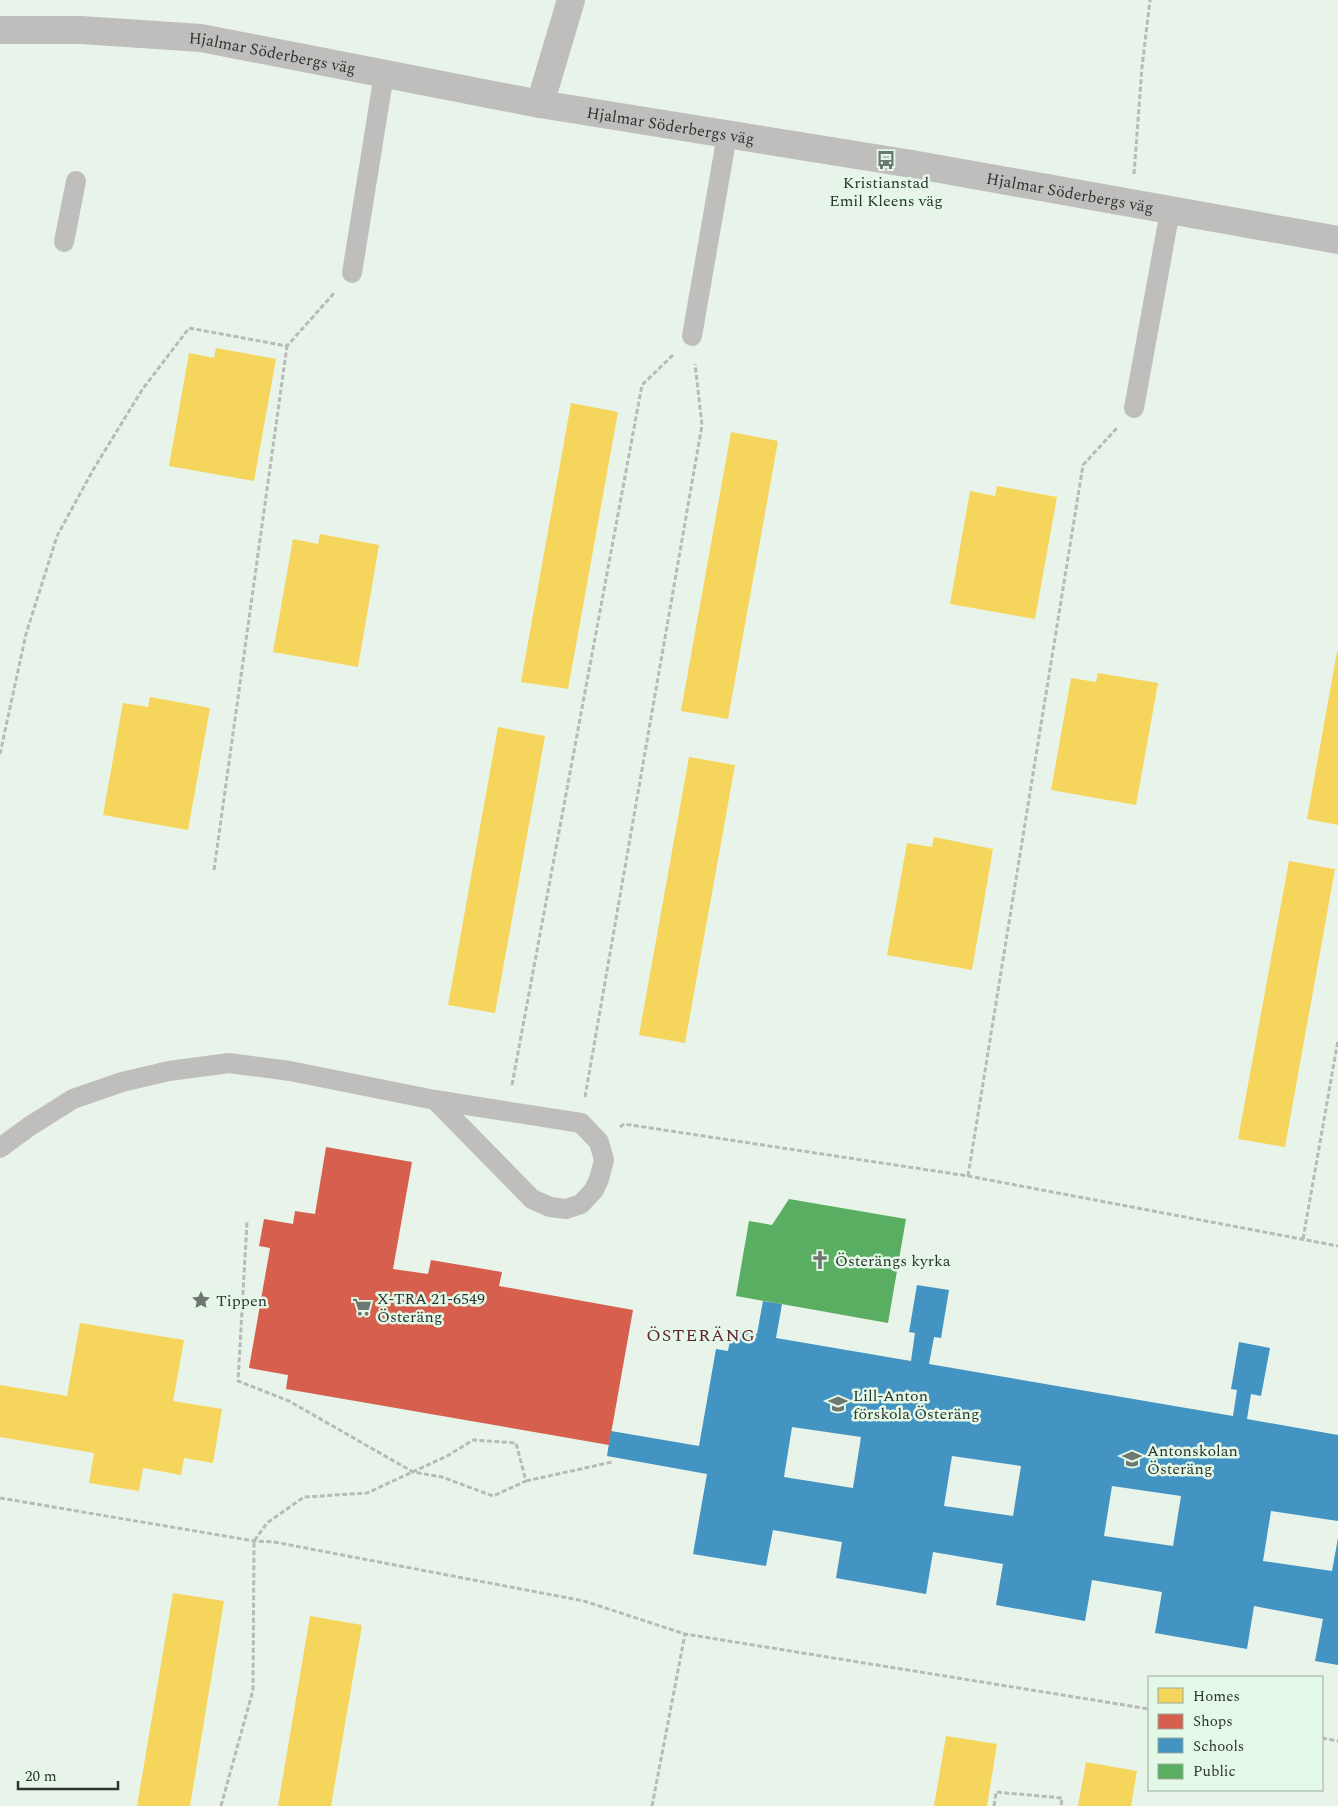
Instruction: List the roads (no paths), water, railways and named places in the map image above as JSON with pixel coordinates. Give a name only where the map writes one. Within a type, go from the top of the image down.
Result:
[{"type":"street","points":[[540,104],[571,0]]},
{"type":"street","name":"Hjalmar Söderbergs väg","points":[[0,30],[81,30],[201,38],[540,104],[912,164],[1338,240]]},
{"type":"lane","points":[[352,273],[384,74]]},
{"type":"lane","points":[[692,336],[727,135]]},
{"type":"lane","points":[[64,242],[76,181]]},
{"type":"lane","points":[[1134,408],[1170,211]]},
{"type":"lane","points":[[0,1148],[30,1126],[73,1099],[122,1082],[169,1071],[229,1063],[290,1071],[435,1100],[581,1123],[599,1142],[604,1160],[594,1190],[581,1204],[566,1209],[550,1207],[532,1199],[435,1100]]},
{"type":"place","name":"Kristianstad Emil Kleens väg","points":[[886,160]]},
{"type":"place","name":"Österängs kyrka","points":[[820,1260]]},
{"type":"place","name":"Tippen","points":[[201,1300]]},
{"type":"place","name":"X-TRA 21-6549 Österäng","points":[[362,1307]]},
{"type":"place","name":"Lill-Anton förskola Österäng","points":[[838,1404]]},
{"type":"place","name":"Antonskolan Österäng","points":[[1132,1459]]},
{"type":"district","name":"ÖSTERÄNG","points":[[701,1335]]}]
